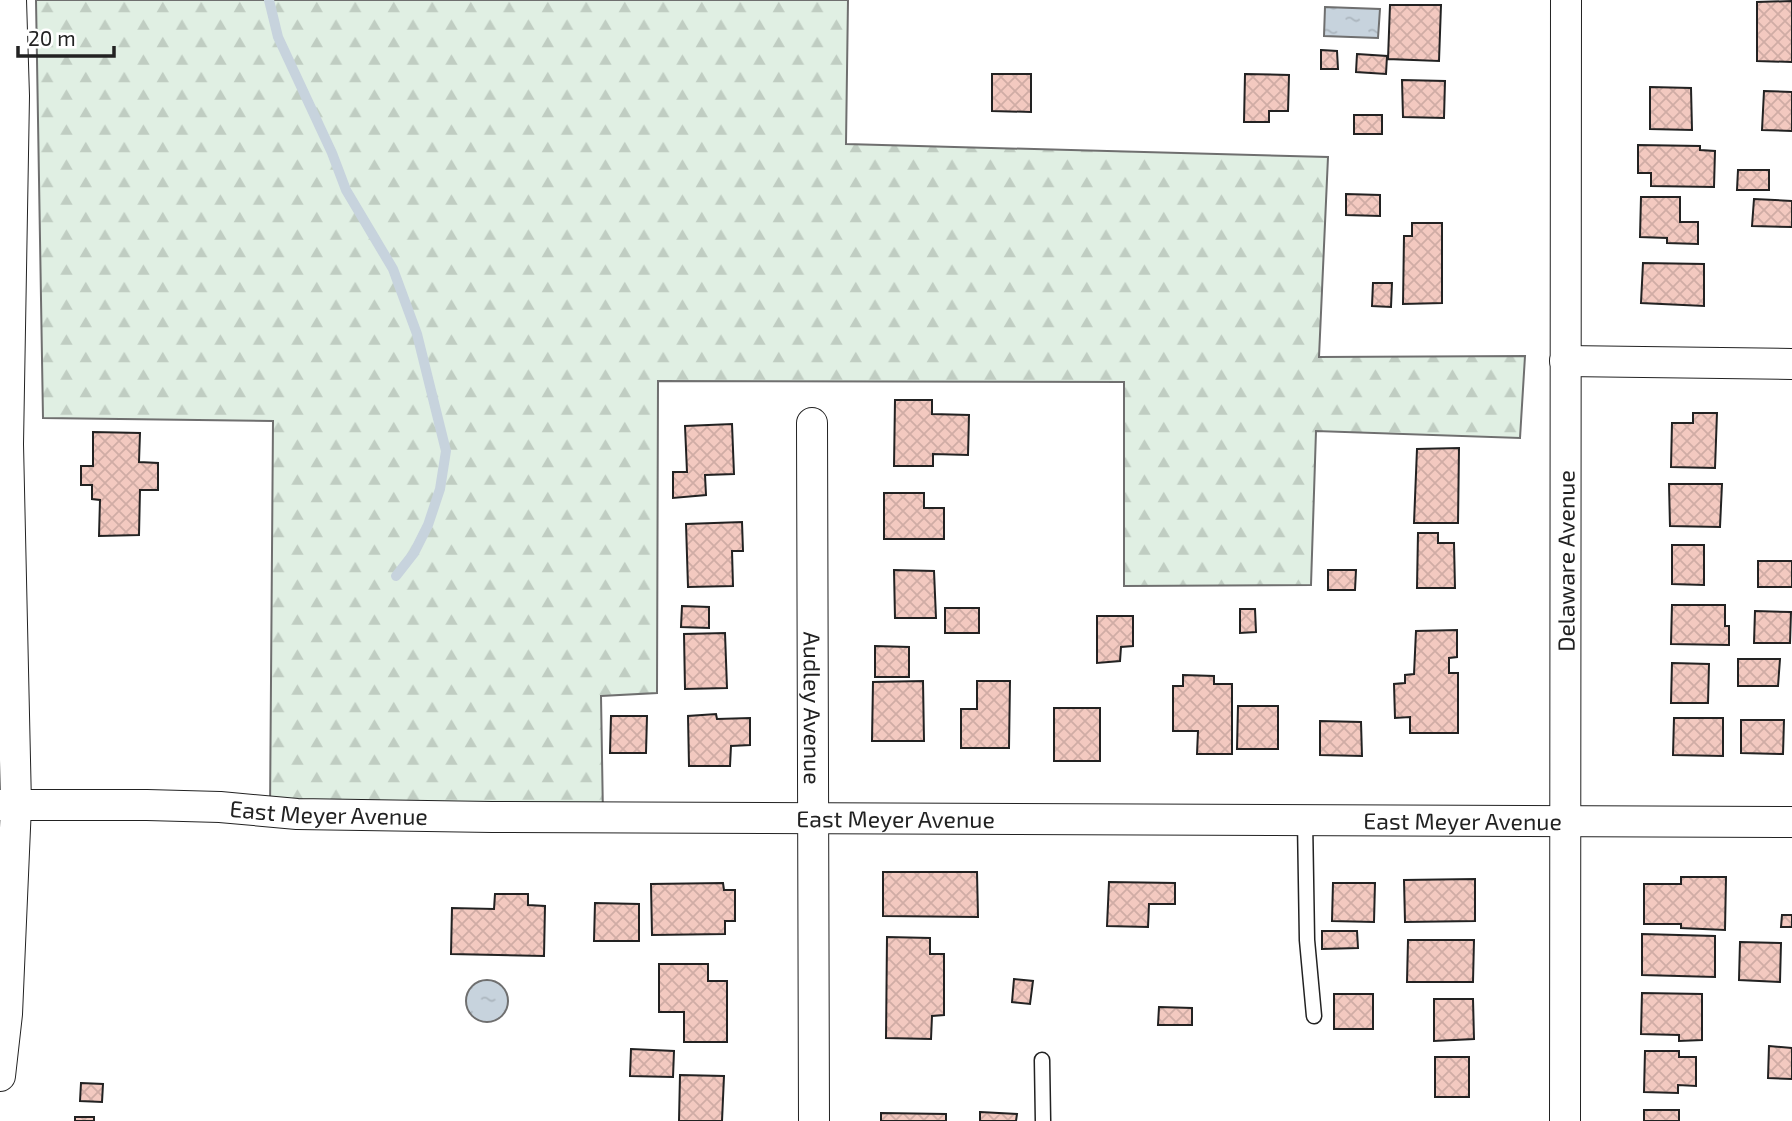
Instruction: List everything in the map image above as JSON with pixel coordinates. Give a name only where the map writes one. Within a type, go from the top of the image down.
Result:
[{"type":"street","points":[[0,1076],[8,1014],[8,444],[14,96],[11,0]]},
{"type":"street","name":"Delaware Avenue","points":[[1565,1121],[1566,0]]},
{"type":"street","points":[[1565,361],[1792,364]]},
{"type":"street","name":"Audley Avenue","points":[[812,423],[814,1121]]},
{"type":"street","name":"East Meyer Avenue","points":[[8,805],[147,805],[220,807],[297,814],[467,817],[1792,822]]},
{"type":"lane","points":[[1305,820],[1307,929],[1314,1016]]},
{"type":"lane","points":[[1042,1060],[1043,1121]]},
{"type":"green space","points":[[36,0],[848,0],[846,144],[1328,157],[1319,357],[1525,356],[1520,438],[1316,431],[1311,585],[1124,586],[1124,382],[658,381],[657,693],[601,696],[603,817],[270,812],[273,421],[43,418]]},
{"type":"water","points":[[1325,7],[1380,9],[1378,38],[1324,36]]},
{"type":"water","points":[[487,980],[502,986],[508,1001],[502,1016],[487,1022],[472,1016],[466,1001],[472,986]]},
{"type":"building","points":[[1792,1],[1792,62],[1757,61],[1757,2]]},
{"type":"building","points":[[1390,5],[1441,5],[1439,61],[1388,59]]},
{"type":"building","points":[[1321,50],[1337,51],[1338,69],[1321,69]]},
{"type":"building","points":[[1357,54],[1387,56],[1386,74],[1356,72]]},
{"type":"building","points":[[992,74],[1031,74],[1031,112],[992,111]]},
{"type":"building","points":[[1245,74],[1289,75],[1288,111],[1269,111],[1269,122],[1244,122]]},
{"type":"building","points":[[1402,80],[1445,81],[1444,118],[1403,117]]},
{"type":"building","points":[[1650,87],[1691,88],[1692,130],[1650,129]]},
{"type":"building","points":[[1764,91],[1792,92],[1792,131],[1762,130]]},
{"type":"building","points":[[1354,115],[1382,115],[1382,134],[1354,134]]},
{"type":"building","points":[[1638,145],[1700,146],[1700,150],[1715,151],[1714,187],[1651,186],[1651,173],[1638,173]]},
{"type":"building","points":[[1738,170],[1769,170],[1769,190],[1737,190]]},
{"type":"building","points":[[1346,194],[1380,195],[1380,216],[1346,215]]},
{"type":"building","points":[[1641,197],[1680,197],[1680,222],[1698,222],[1698,244],[1667,243],[1667,238],[1640,237]]},
{"type":"building","points":[[1754,199],[1792,201],[1792,227],[1752,226]]},
{"type":"building","points":[[1412,223],[1442,223],[1442,303],[1403,304],[1404,236],[1412,236]]},
{"type":"building","points":[[1643,263],[1704,264],[1704,306],[1641,303]]},
{"type":"building","points":[[1373,283],[1392,283],[1391,307],[1372,306]]},
{"type":"building","points":[[895,400],[932,400],[932,414],[969,415],[968,455],[933,454],[933,466],[894,466]]},
{"type":"building","points":[[1693,413],[1717,413],[1715,468],[1671,467],[1672,423],[1693,423]]},
{"type":"building","points":[[732,424],[734,474],[705,475],[706,495],[673,498],[673,472],[687,472],[685,426]]},
{"type":"building","points":[[93,432],[140,433],[139,462],[158,463],[158,490],[140,490],[139,535],[99,536],[100,500],[92,499],[92,485],[81,485],[81,466],[93,466]]},
{"type":"building","points":[[1459,448],[1458,523],[1414,523],[1417,449]]},
{"type":"building","points":[[1669,484],[1722,484],[1720,527],[1670,526]]},
{"type":"building","points":[[884,493],[924,493],[924,508],[944,508],[944,539],[884,539]]},
{"type":"building","points":[[742,522],[743,551],[732,551],[733,586],[688,587],[686,524]]},
{"type":"building","points":[[1418,533],[1438,533],[1438,543],[1454,543],[1455,588],[1417,588]]},
{"type":"building","points":[[1672,545],[1704,545],[1704,585],[1672,584]]},
{"type":"building","points":[[1758,561],[1792,561],[1792,587],[1758,587]]},
{"type":"building","points":[[894,570],[934,571],[936,618],[895,618]]},
{"type":"building","points":[[1328,570],[1356,570],[1355,590],[1328,590]]},
{"type":"building","points":[[1672,605],[1725,605],[1729,645],[1671,644]]},
{"type":"building","points":[[682,606],[709,607],[709,628],[681,627]]},
{"type":"building","points":[[945,608],[979,608],[979,633],[945,633]]},
{"type":"building","points":[[1240,609],[1255,609],[1256,632],[1240,633]]},
{"type":"building","points":[[1755,611],[1791,612],[1790,643],[1754,643]]},
{"type":"building","points":[[1097,616],[1133,616],[1133,646],[1121,647],[1120,661],[1097,663]]},
{"type":"building","points":[[1457,630],[1457,657],[1449,658],[1449,673],[1458,673],[1458,733],[1410,733],[1410,717],[1395,718],[1394,684],[1405,683],[1405,675],[1414,674],[1416,631]]},
{"type":"building","points":[[725,633],[727,688],[685,689],[684,634]]},
{"type":"building","points":[[875,646],[909,647],[909,677],[875,677]]},
{"type":"building","points":[[1738,659],[1780,659],[1778,686],[1738,686]]},
{"type":"building","points":[[1672,663],[1709,664],[1708,703],[1671,703]]},
{"type":"building","points":[[1183,675],[1214,676],[1214,684],[1232,684],[1232,754],[1197,754],[1198,731],[1173,731],[1173,686],[1183,686]]},
{"type":"building","points":[[923,681],[924,741],[872,741],[873,682]]},
{"type":"building","points":[[977,681],[1010,681],[1009,748],[961,748],[961,709],[977,709]]},
{"type":"building","points":[[1238,706],[1278,706],[1278,749],[1237,749]]},
{"type":"building","points":[[1054,708],[1100,708],[1100,761],[1054,761]]},
{"type":"building","points":[[716,714],[717,719],[750,718],[750,745],[731,746],[730,766],[689,766],[688,716]]},
{"type":"building","points":[[611,716],[647,716],[646,753],[610,753]]},
{"type":"building","points":[[1674,718],[1723,718],[1723,756],[1673,755]]},
{"type":"building","points":[[1741,720],[1784,720],[1783,754],[1741,753]]},
{"type":"building","points":[[1320,721],[1361,722],[1362,756],[1320,755]]},
{"type":"building","points":[[883,872],[977,872],[978,917],[883,916]]},
{"type":"building","points":[[1681,877],[1726,877],[1725,930],[1681,928],[1681,924],[1644,924],[1644,884],[1681,884]]},
{"type":"building","points":[[1475,879],[1475,921],[1405,922],[1404,880]]},
{"type":"building","points":[[1109,882],[1175,883],[1175,904],[1149,904],[1148,927],[1107,926]]},
{"type":"building","points":[[723,883],[724,890],[735,890],[735,921],[725,921],[725,934],[652,935],[651,884]]},
{"type":"building","points":[[1333,883],[1375,883],[1374,922],[1332,921]]},
{"type":"building","points":[[495,894],[528,894],[528,905],[545,906],[544,956],[451,954],[452,908],[494,909]]},
{"type":"building","points":[[595,903],[639,904],[639,941],[594,941]]},
{"type":"building","points":[[1782,915],[1792,915],[1792,927],[1781,927]]},
{"type":"building","points":[[1322,931],[1357,931],[1358,948],[1322,949]]},
{"type":"building","points":[[1642,934],[1715,936],[1715,977],[1642,975]]},
{"type":"building","points":[[887,937],[930,938],[930,954],[944,954],[944,1015],[932,1016],[931,1039],[886,1038]]},
{"type":"building","points":[[1408,940],[1474,940],[1473,982],[1407,982]]},
{"type":"building","points":[[1740,942],[1781,943],[1780,982],[1739,980]]},
{"type":"building","points":[[659,964],[708,964],[708,981],[727,981],[727,1042],[684,1042],[684,1012],[659,1012]]},
{"type":"building","points":[[1014,979],[1033,981],[1030,1004],[1012,1002]]},
{"type":"building","points":[[1642,993],[1702,994],[1702,1040],[1679,1041],[1679,1035],[1641,1034]]},
{"type":"building","points":[[1334,994],[1373,994],[1373,1029],[1334,1029]]},
{"type":"building","points":[[1434,999],[1473,999],[1474,1039],[1434,1041]]},
{"type":"building","points":[[1159,1007],[1192,1008],[1192,1025],[1158,1025]]},
{"type":"building","points":[[1769,1046],[1792,1048],[1792,1079],[1768,1078]]},
{"type":"building","points":[[631,1049],[674,1051],[673,1077],[630,1076]]},
{"type":"building","points":[[1645,1051],[1679,1051],[1679,1057],[1696,1057],[1696,1086],[1678,1085],[1678,1093],[1644,1092]]},
{"type":"building","points":[[1435,1057],[1469,1057],[1469,1097],[1435,1097]]},
{"type":"building","points":[[680,1075],[724,1076],[722,1121],[679,1121]]},
{"type":"building","points":[[81,1083],[103,1084],[102,1102],[80,1101]]},
{"type":"building","points":[[1644,1110],[1679,1110],[1679,1121],[1644,1121]]},
{"type":"building","points":[[980,1112],[1017,1114],[1016,1121],[980,1121]]},
{"type":"building","points":[[881,1113],[946,1114],[946,1121],[881,1121]]},
{"type":"building","points":[[75,1117],[94,1117],[94,1121],[75,1121]]},
{"type":"waterway","points":[[269,0],[278,37],[332,153],[346,190],[393,269],[417,334],[446,451],[440,489],[428,525],[414,553],[396,576]]}]
